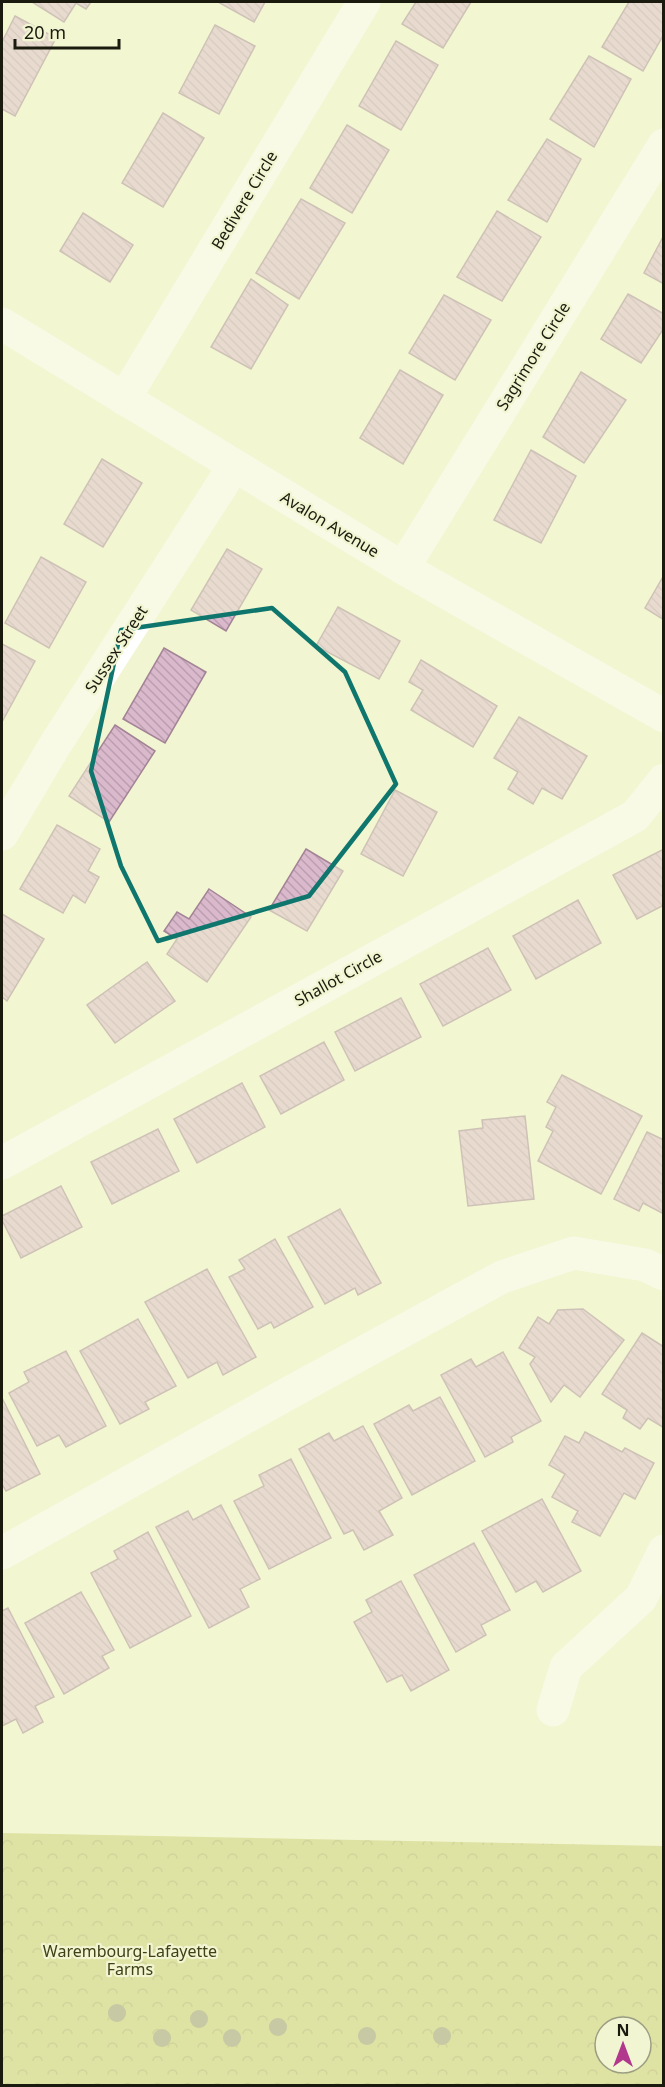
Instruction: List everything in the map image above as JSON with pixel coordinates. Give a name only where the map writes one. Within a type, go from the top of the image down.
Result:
[{"type":"street","name":"Bedivere Circle","points":[[124,399],[364,2]]},
{"type":"street","name":"Sagrimore Circle","points":[[403,568],[663,145]]},
{"type":"street","name":"Avalon Avenue","points":[[2,324],[403,568],[663,716]]},
{"type":"street","name":"Sussex Street","points":[[2,834],[55,745],[234,466]]},
{"type":"street","name":"Shallot Circle","points":[[2,1163],[635,816],[663,780]]},
{"type":"street","points":[[2,1553],[501,1277],[574,1253],[645,1265],[663,1274]]},
{"type":"street","points":[[553,1710],[566,1667],[640,1598],[663,1551]]},
{"type":"highlighted area","points":[[272,608],[345,672],[396,784],[309,896],[158,941],[121,866],[91,771],[121,630]]},
{"type":"green space","name":"Warembourg-Lafayette Farms","points":[[2,1833],[663,1846],[663,2085],[2,2085]]},
{"type":"building","points":[[32,2],[91,2],[86,9],[76,3],[64,22]]},
{"type":"building","points":[[218,2],[265,2],[254,22]]},
{"type":"building","points":[[416,2],[471,2],[443,48],[402,24]]},
{"type":"building","points":[[629,2],[664,2],[664,34],[643,71],[602,47]]},
{"type":"building","points":[[15,16],[56,38],[15,116],[2,109],[2,42]]},
{"type":"building","points":[[215,25],[255,46],[219,114],[179,93]]},
{"type":"building","points":[[396,41],[438,65],[401,130],[359,106]]},
{"type":"building","points":[[589,56],[631,79],[594,147],[550,119]]},
{"type":"building","points":[[163,113],[204,138],[163,207],[122,183]]},
{"type":"building","points":[[347,125],[389,150],[352,213],[310,188]]},
{"type":"building","points":[[547,139],[581,159],[547,222],[508,200]]},
{"type":"building","points":[[301,199],[345,223],[299,299],[256,273]]},
{"type":"building","points":[[497,211],[541,237],[502,301],[457,277]]},
{"type":"building","points":[[83,213],[133,245],[110,282],[60,251]]},
{"type":"building","points":[[664,235],[664,284],[644,273]]},
{"type":"building","points":[[251,279],[288,305],[251,369],[211,347]]},
{"type":"building","points":[[628,294],[664,314],[664,328],[641,363],[601,339]]},
{"type":"building","points":[[444,295],[491,320],[455,380],[409,353]]},
{"type":"building","points":[[400,370],[443,395],[403,464],[360,438]]},
{"type":"building","points":[[581,372],[626,400],[584,463],[543,437]]},
{"type":"building","points":[[531,450],[576,476],[541,543],[494,520]]},
{"type":"building","points":[[102,459],[142,483],[103,547],[64,524]]},
{"type":"building","points":[[227,549],[262,569],[226,631],[191,610]]},
{"type":"building","points":[[41,557],[86,582],[49,648],[5,623]]},
{"type":"building","points":[[664,575],[664,620],[645,608]]},
{"type":"building","points":[[338,607],[400,641],[379,679],[316,646]]},
{"type":"building","points":[[2,644],[35,661],[2,722]]},
{"type":"building","points":[[164,648],[206,672],[165,743],[123,719]]},
{"type":"building","points":[[421,660],[497,706],[473,747],[411,710],[423,690],[409,682]]},
{"type":"building","points":[[519,717],[587,756],[562,799],[542,788],[533,804],[508,789],[518,772],[494,758]]},
{"type":"building","points":[[115,725],[155,751],[109,822],[69,796]]},
{"type":"building","points":[[395,790],[437,812],[403,876],[361,854]]},
{"type":"building","points":[[57,825],[100,849],[88,871],[99,877],[85,903],[73,895],[63,913],[20,889]]},
{"type":"building","points":[[306,849],[343,871],[307,931],[269,910]]},
{"type":"building","points":[[664,849],[664,905],[637,919],[613,875]]},
{"type":"building","points":[[209,889],[251,917],[207,982],[167,954],[177,939],[164,931],[177,912],[189,919]]},
{"type":"building","points":[[578,900],[601,943],[536,979],[513,936]]},
{"type":"building","points":[[2,914],[44,939],[7,1001],[2,997]]},
{"type":"building","points":[[488,948],[511,990],[443,1026],[420,984]]},
{"type":"building","points":[[147,962],[175,1001],[115,1043],[87,1005]]},
{"type":"building","points":[[401,998],[421,1037],[355,1071],[335,1032]]},
{"type":"building","points":[[324,1042],[344,1080],[281,1114],[260,1076]]},
{"type":"building","points":[[562,1075],[642,1116],[601,1194],[538,1161],[553,1131],[546,1127],[556,1107],[547,1102]]},
{"type":"building","points":[[242,1083],[265,1127],[197,1163],[174,1119]]},
{"type":"building","points":[[525,1116],[534,1199],[468,1206],[459,1131],[483,1128],[482,1120]]},
{"type":"building","points":[[158,1129],[179,1171],[112,1204],[91,1162]]},
{"type":"building","points":[[647,1132],[664,1140],[664,1214],[643,1203],[639,1211],[614,1199]]},
{"type":"building","points":[[61,1186],[82,1227],[21,1258],[2,1216]]},
{"type":"building","points":[[340,1209],[381,1283],[358,1295],[355,1288],[325,1304],[288,1237]]},
{"type":"building","points":[[275,1239],[313,1307],[274,1328],[271,1322],[258,1329],[229,1277],[245,1269],[239,1260]]},
{"type":"building","points":[[207,1269],[256,1357],[223,1375],[217,1362],[188,1378],[145,1302]]},
{"type":"building","points":[[583,1309],[624,1340],[580,1397],[564,1385],[551,1402],[530,1364],[535,1357],[519,1348],[538,1317],[549,1324],[558,1310]]},
{"type":"building","points":[[138,1319],[176,1386],[145,1402],[149,1409],[120,1424],[80,1351]]},
{"type":"building","points":[[642,1333],[664,1347],[664,1428],[648,1418],[640,1429],[623,1418],[627,1410],[602,1394]]},
{"type":"building","points":[[66,1351],[106,1426],[66,1447],[59,1435],[37,1446],[9,1393],[29,1382],[24,1372]]},
{"type":"building","points":[[503,1352],[541,1421],[511,1437],[513,1442],[485,1457],[441,1375],[471,1359],[476,1367]]},
{"type":"building","points":[[440,1397],[475,1461],[412,1495],[374,1424],[409,1405],[413,1411]]},
{"type":"building","points":[[2,1398],[40,1474],[6,1491],[2,1484]]},
{"type":"building","points":[[363,1426],[402,1498],[379,1511],[393,1535],[364,1550],[353,1530],[344,1534],[299,1449],[329,1433],[334,1441]]},
{"type":"building","points":[[585,1432],[622,1452],[625,1448],[654,1463],[635,1499],[624,1493],[600,1536],[572,1522],[578,1511],[552,1497],[565,1474],[549,1465],[565,1436],[579,1443]]},
{"type":"building","points":[[291,1459],[331,1538],[269,1569],[234,1501],[264,1486],[259,1475]]},
{"type":"building","points":[[542,1499],[581,1571],[543,1592],[536,1581],[516,1592],[482,1531]]},
{"type":"building","points":[[221,1505],[260,1579],[240,1589],[249,1607],[209,1628],[156,1527],[188,1511],[193,1520]]},
{"type":"building","points":[[148,1532],[191,1616],[130,1648],[91,1573],[118,1559],[114,1551]]},
{"type":"building","points":[[474,1543],[510,1610],[481,1625],[486,1635],[456,1652],[414,1575]]},
{"type":"building","points":[[401,1581],[449,1670],[411,1691],[402,1675],[387,1682],[354,1622],[372,1612],[366,1600]]},
{"type":"building","points":[[81,1592],[114,1650],[102,1656],[109,1668],[64,1694],[25,1623]]},
{"type":"building","points":[[8,1608],[54,1697],[35,1706],[43,1722],[23,1733],[16,1719],[2,1726],[2,1611]]}]
